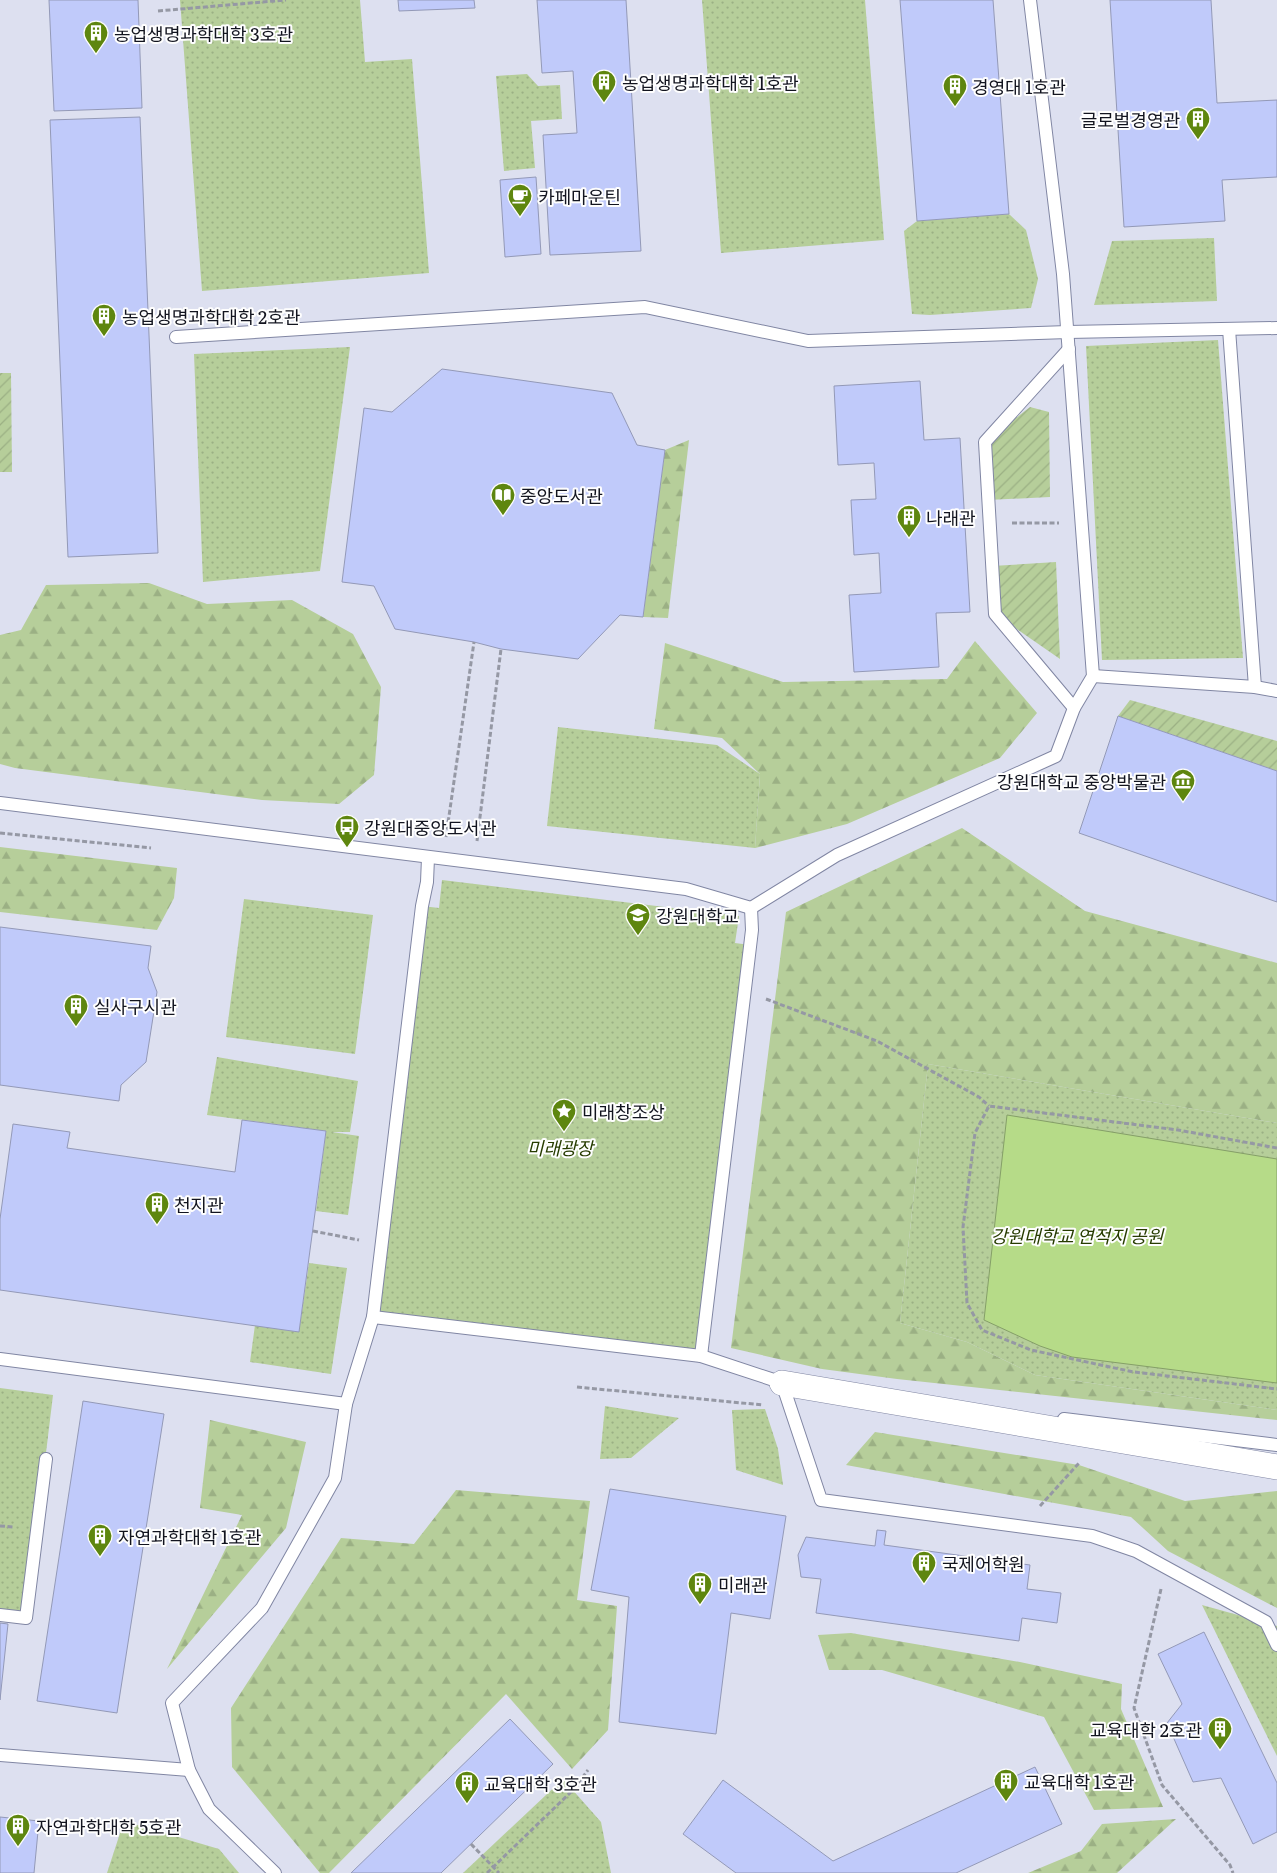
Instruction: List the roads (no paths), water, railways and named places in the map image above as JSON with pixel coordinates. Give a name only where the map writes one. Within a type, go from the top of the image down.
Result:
[{"type":"street","points":[[782,1383],[1277,1468]]},
{"type":"lane","points":[[0,803],[474,864],[686,889],[751,908],[837,855],[1056,756],[1074,708],[1093,676],[1063,274],[1030,0]]},
{"type":"lane","points":[[176,337],[645,307],[808,341],[1068,332],[1277,328]]},
{"type":"lane","points":[[1229,329],[1254,687]]},
{"type":"lane","points":[[1069,349],[985,442],[994,614],[1074,708]]},
{"type":"lane","points":[[1093,676],[1254,687],[1277,691]]},
{"type":"lane","points":[[274,1873],[210,1810],[189,1770],[172,1703],[262,1608],[335,1478],[346,1404],[373,1317],[422,906],[427,882],[428,858]]},
{"type":"lane","points":[[702,1356],[752,930],[751,908]]},
{"type":"lane","points":[[373,1317],[702,1356],[782,1383],[1277,1446]]},
{"type":"lane","points":[[0,1359],[346,1404]]},
{"type":"lane","points":[[782,1383],[821,1500],[1092,1536],[1136,1552],[1266,1622],[1277,1645]]},
{"type":"lane","points":[[0,1615],[26,1618],[46,1459]]},
{"type":"lane","points":[[0,1755],[189,1770]]},
{"type":"place","name":"농업생명과학대학 3호관","points":[[96,54]]},
{"type":"place","name":"농업생명과학대학 1호관","points":[[604,103]]},
{"type":"place","name":"경영대 1호관","points":[[955,107]]},
{"type":"place","name":"글로벌경영관","points":[[1198,140]]},
{"type":"place","name":"카페마운틴","points":[[520,217]]},
{"type":"place","name":"농업생명과학대학 2호관","points":[[104,337]]},
{"type":"place","name":"중앙도서관","points":[[503,516]]},
{"type":"place","name":"나래관","points":[[909,538]]},
{"type":"place","name":"강원대학교 중앙박물관","points":[[1183,802]]},
{"type":"place","name":"강원대중앙도서관","points":[[347,848]]},
{"type":"place","name":"강원대학교","points":[[638,936]]},
{"type":"place","name":"실사구시관","points":[[76,1027]]},
{"type":"place","name":"미래창조상","points":[[564,1132]]},
{"type":"place","name":"천지관","points":[[157,1225]]},
{"type":"place","name":"자연과학대학 1호관","points":[[100,1557]]},
{"type":"place","name":"국제어학원","points":[[924,1584]]},
{"type":"place","name":"미래관","points":[[700,1605]]},
{"type":"place","name":"교육대학 2호관","points":[[1220,1750]]},
{"type":"place","name":"교육대학 1호관","points":[[1006,1802]]},
{"type":"place","name":"교육대학 3호관","points":[[467,1804]]},
{"type":"place","name":"자연과학대학 5호관","points":[[18,1847]]},
{"type":"park label","name":"미래광장","points":[[560,1147]]},
{"type":"park label","name":"강원대학교 연적지 공원","points":[[1077,1235]]}]
